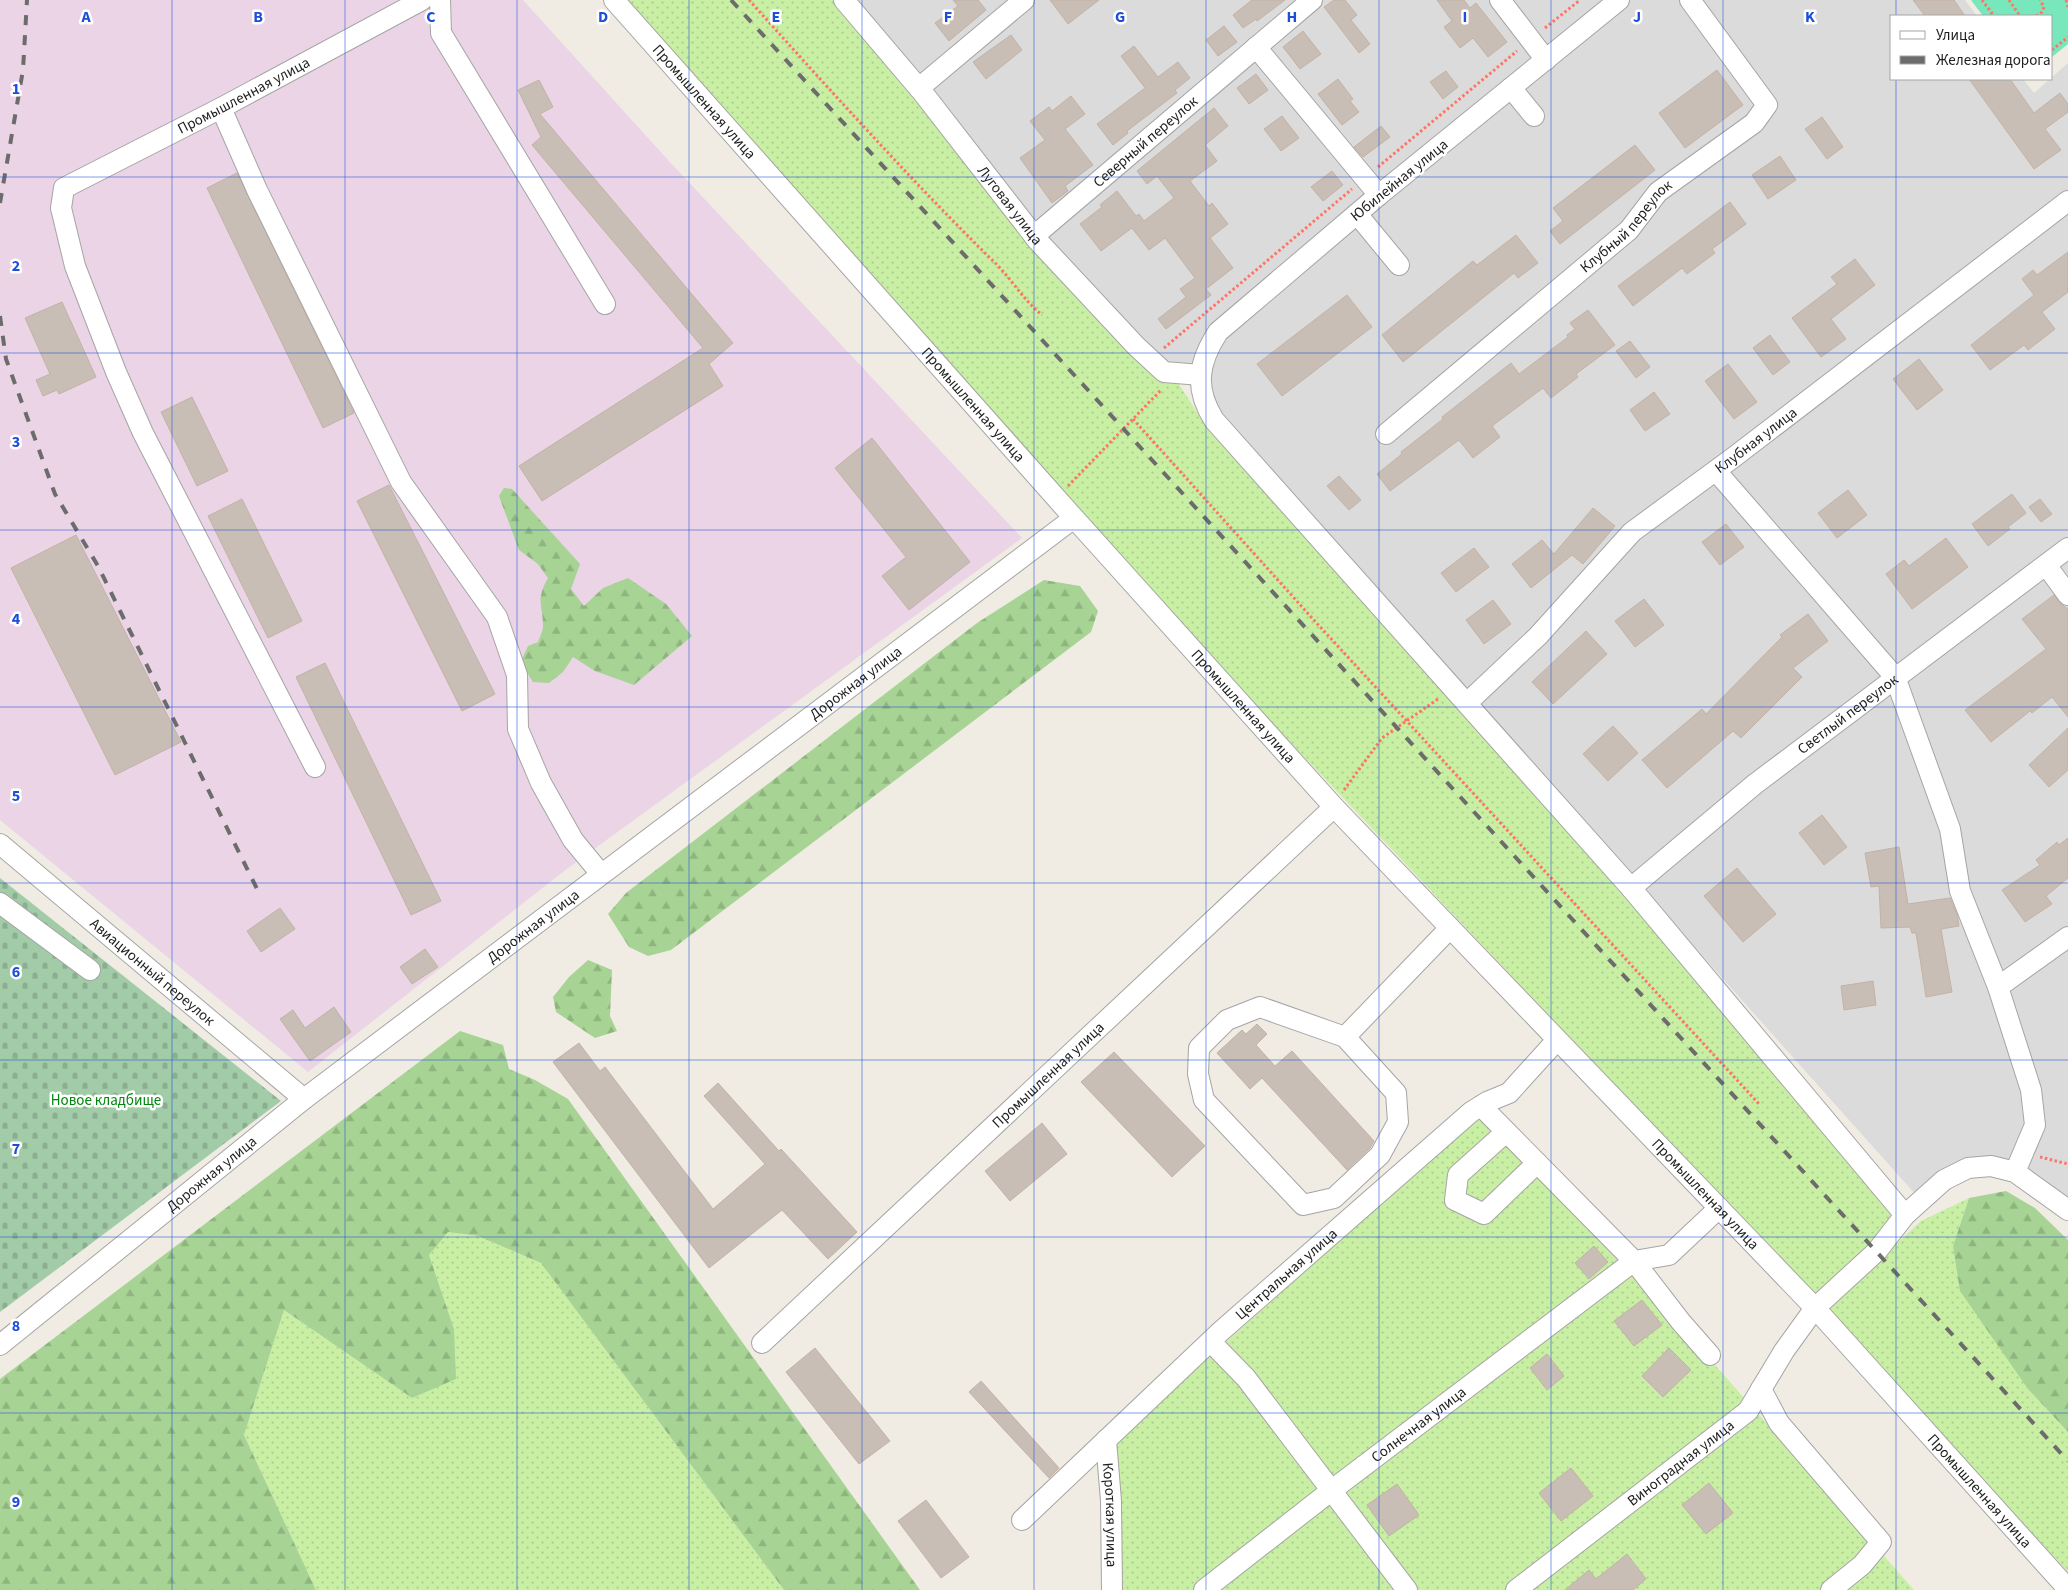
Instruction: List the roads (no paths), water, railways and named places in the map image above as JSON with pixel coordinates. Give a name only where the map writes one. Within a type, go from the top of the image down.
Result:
[{"type":"street","name":"Промышленная улица","points":[[315,767],[143,433],[120,381],[75,266],[61,208],[64,188],[221,108],[422,0]]},
{"type":"street","points":[[440,0],[441,33],[605,304]]},
{"type":"street","name":"Промышленная улица","points":[[614,0],[1074,518],[1333,806],[1815,1308],[2068,1589]]},
{"type":"street","name":"Луговая улица","points":[[844,0],[919,88],[1034,236],[1136,346],[1164,372],[1200,375]]},
{"type":"street","points":[[919,88],[1024,0]]},
{"type":"street","name":"Северный переулок","points":[[1034,236],[1312,0]]},
{"type":"street","points":[[1500,0],[1546,60]]},
{"type":"street","name":"Юбилейная улица","points":[[1200,375],[1207,349],[1218,332],[1379,195],[1619,0]]},
{"type":"street","name":"Клубный переулок","points":[[1386,434],[1629,230],[1658,192],[1754,123],[1767,105],[1690,0]]},
{"type":"street","points":[[1256,48],[1379,195]]},
{"type":"street","points":[[1511,88],[1534,116]]},
{"type":"street","points":[[221,108],[262,199],[401,482],[497,617],[517,675],[518,729],[545,791],[573,840],[602,874]]},
{"type":"street","name":"Клубная улица","points":[[1467,703],[1538,636],[1632,532],[1716,471],[2068,201]]},
{"type":"street","points":[[1357,214],[1399,266]]},
{"type":"street","points":[[1200,375],[1201,392],[1214,420],[1631,888],[1905,1216]]},
{"type":"street","points":[[1716,471],[1895,678],[1950,829],[1960,891],[1998,987],[2031,1090],[2035,1124],[2015,1172],[2068,1210]]},
{"type":"street","name":"Дорожная улица","points":[[0,1345],[304,1100],[1074,518]]},
{"type":"street","name":"Светлый переулок","points":[[1631,888],[1755,784],[2068,548]]},
{"type":"street","points":[[2046,565],[2068,595]]},
{"type":"street","name":"Промышленная улица","points":[[762,1343],[1333,806]]},
{"type":"street","name":"Авиационный переулок","points":[[0,844],[304,1100]]},
{"type":"street","points":[[0,903],[90,970]]},
{"type":"street","points":[[1345,1037],[1450,928]]},
{"type":"street","points":[[1998,987],[2068,937]]},
{"type":"street","points":[[1260,1007],[1345,1037],[1396,1093],[1398,1122],[1380,1154],[1334,1198],[1304,1205],[1204,1100],[1198,1074],[1199,1048],[1227,1020],[1260,1007]]},
{"type":"street","name":"Центральная улица","points":[[1022,1520],[1210,1342],[1471,1112],[1509,1093],[1557,1040]]},
{"type":"street","points":[[1481,1106],[1634,1261],[1681,1322],[1710,1355]]},
{"type":"street","points":[[1506,1132],[1458,1175],[1455,1200],[1484,1214],[1537,1163]]},
{"type":"street","name":"Виноградная улица","points":[[1516,1590],[1748,1411],[1784,1351],[1815,1308],[1878,1251],[1905,1216],[1944,1180],[1968,1168],[1991,1166],[2015,1172]]},
{"type":"street","points":[[1634,1261],[1669,1255],[1719,1208]]},
{"type":"street","name":"Солнечная улица","points":[[1204,1590],[1332,1490],[1634,1261]]},
{"type":"street","points":[[1210,1342],[1246,1378],[1406,1590]]},
{"type":"street","points":[[1761,1389],[1779,1423],[1882,1542],[1862,1565],[1831,1590]]},
{"type":"street","name":"Короткая улица","points":[[1106,1440],[1111,1501],[1112,1590]]},
{"type":"railway","points":[[0,203],[23,70],[27,0]]},
{"type":"railway","points":[[731,0],[2068,1461]]},
{"type":"railway","points":[[0,316],[6,359],[55,494],[98,566],[259,893]]},
{"type":"park label","name":"Новое кладбище","points":[[106,1100]]}]
